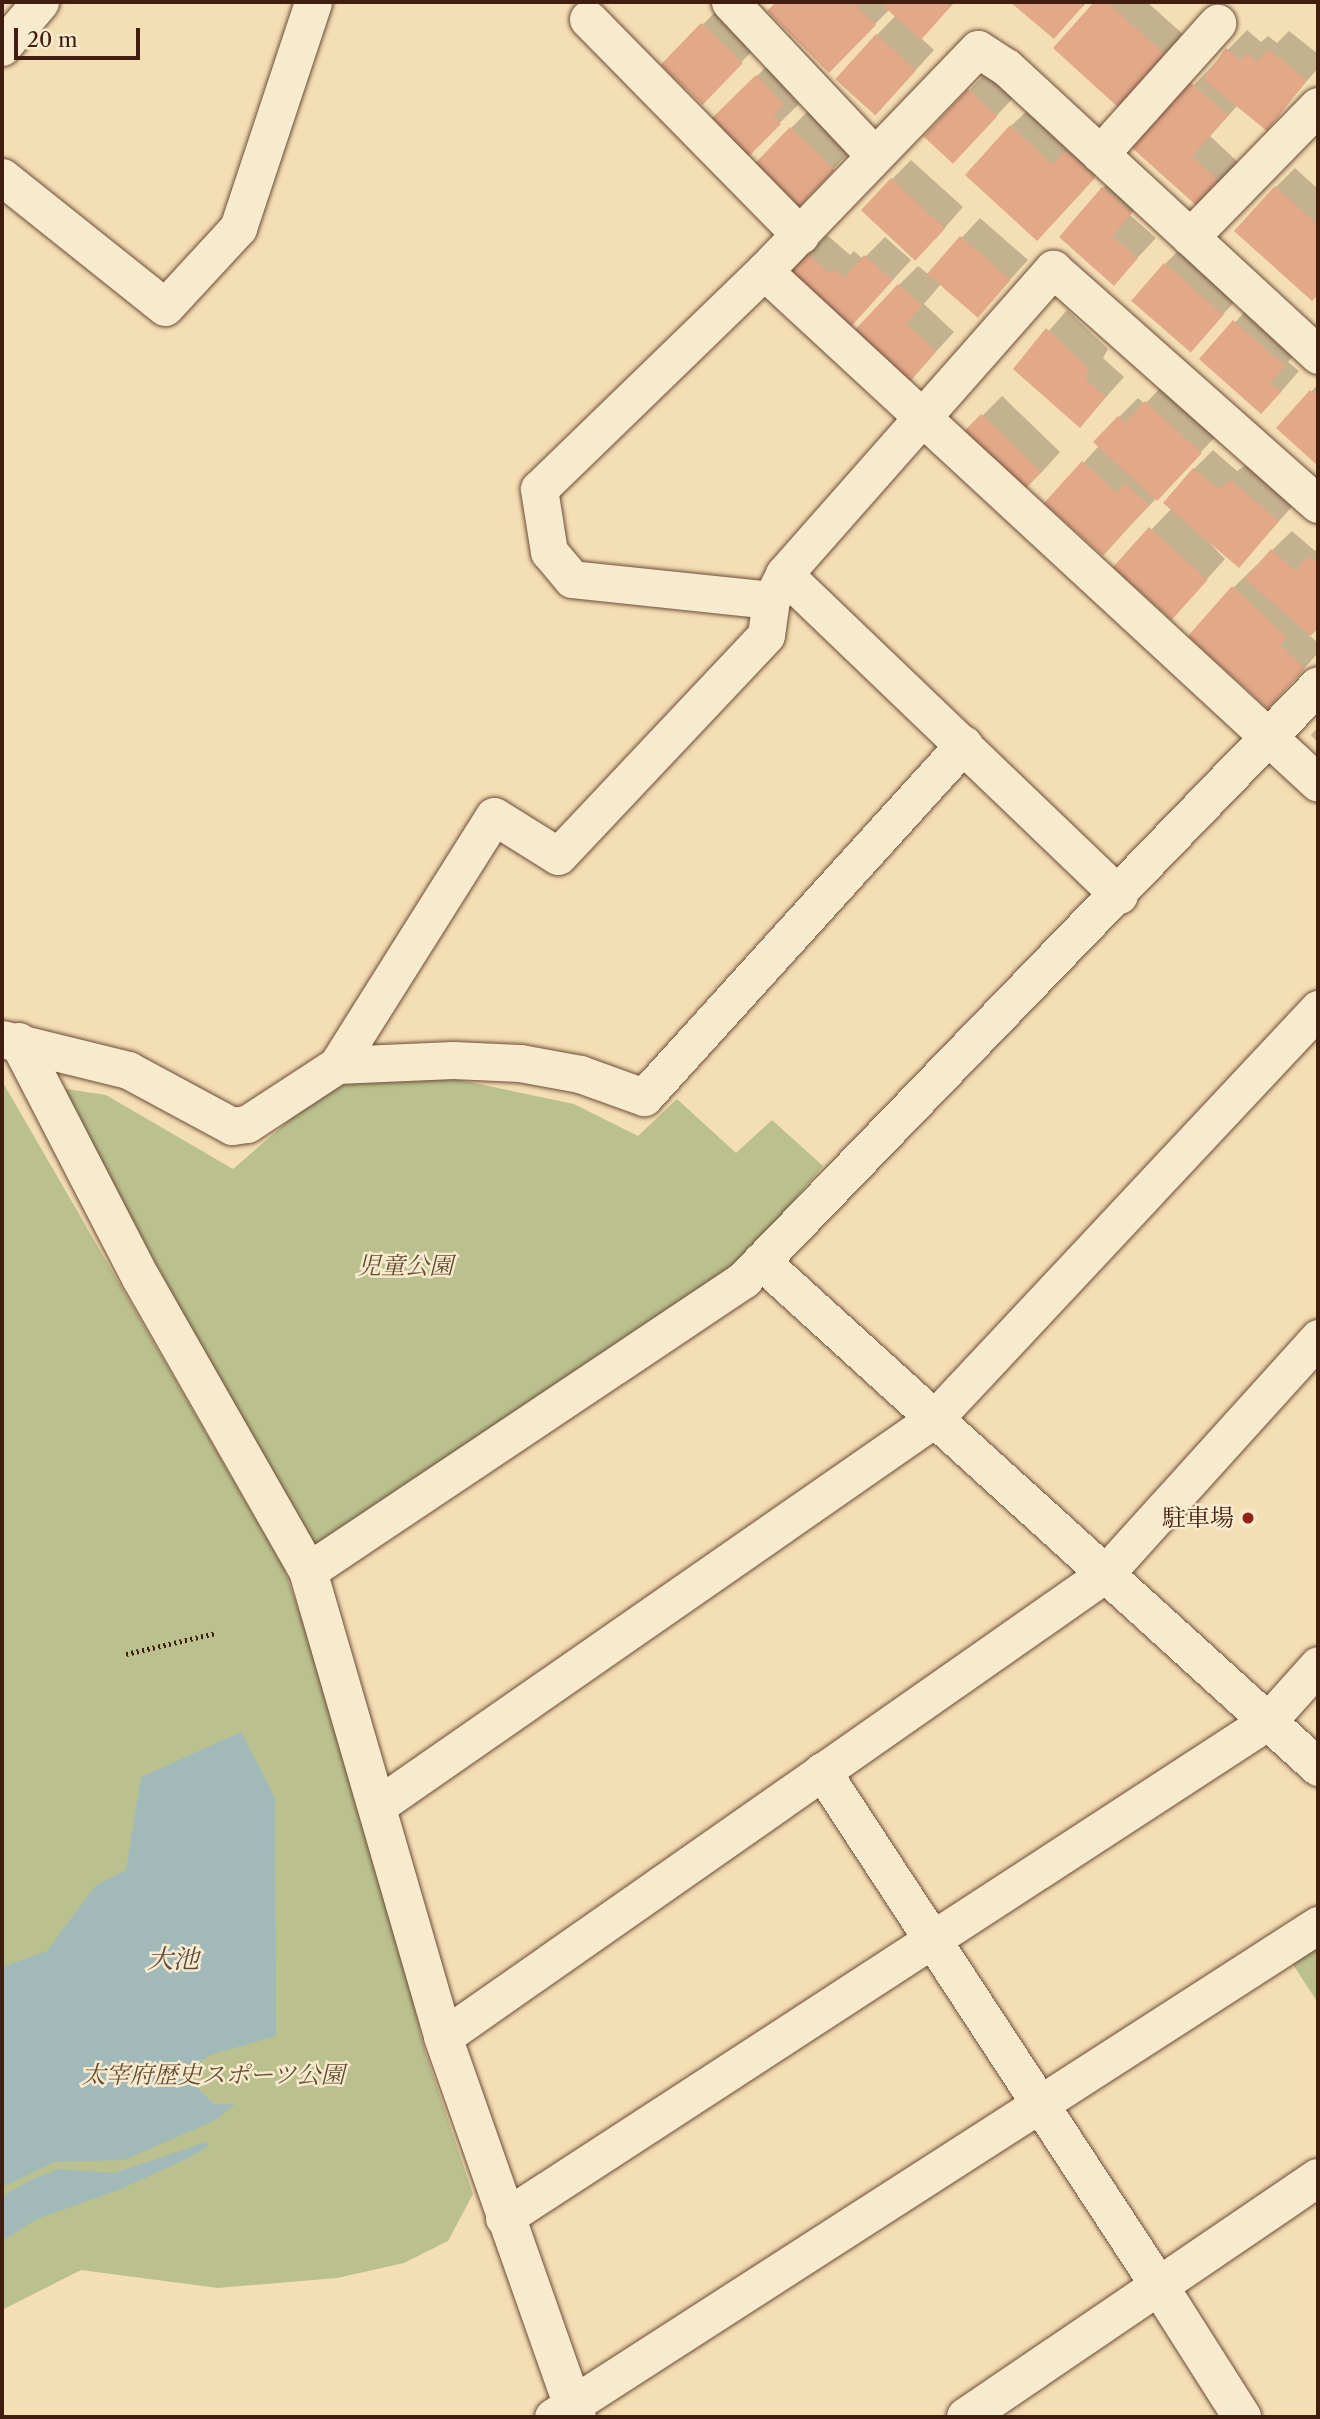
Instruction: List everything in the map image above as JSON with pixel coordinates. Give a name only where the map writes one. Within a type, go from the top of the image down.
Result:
[{"type":"street","points":[[2,47],[40,2]]},
{"type":"street","points":[[2,177],[165,307],[238,228],[313,2]]},
{"type":"street","points":[[730,2],[874,155]]},
{"type":"street","points":[[588,19],[800,235]]},
{"type":"street","points":[[1100,154],[1217,23]]},
{"type":"street","points":[[1119,895],[964,744],[778,587],[572,579],[549,552],[539,489],[800,235],[978,49],[1006,67],[1318,355]]},
{"type":"street","points":[[1190,237],[1318,106]]},
{"type":"street","points":[[11,1040],[128,1070],[232,1126],[247,1124],[337,1065],[494,816],[558,856],[766,635],[778,587],[922,416],[1054,269],[1318,504]]},
{"type":"street","points":[[764,271],[1318,783]]},
{"type":"street","points":[[308,1571],[743,1280],[1119,895],[1318,685]]},
{"type":"street","points":[[337,1065],[453,1060],[520,1063],[580,1074],[644,1097],[964,744]]},
{"type":"street","points":[[377,1806],[934,1419],[1318,1009]]},
{"type":"street","points":[[11,1040],[141,1278],[308,1571],[443,2037],[567,2413],[1038,2102],[1318,1925]]},
{"type":"street","points":[[761,1261],[1318,1767]]},
{"type":"street","points":[[443,2037],[1105,1574],[1318,1338]]},
{"type":"street","points":[[504,2218],[933,1942],[1268,1721],[1318,1665]]},
{"type":"street","points":[[822,1771],[1242,2417]]},
{"type":"street","points":[[966,2417],[1318,2178]]},
{"type":"path","points":[[126,1654],[216,1633]]},
{"type":"green space","name":"児童公園","points":[[450,1078],[574,1104],[638,1136],[677,1099],[736,1153],[772,1120],[823,1166],[739,1265],[312,1550],[60,1088],[106,1095],[233,1169],[337,1079]]},
{"type":"green space","name":"太宰府歴史スポーツ公園","points":[[2,1081],[284,1568],[369,1812],[424,2048],[473,2194],[448,2241],[404,2263],[337,2278],[218,2288],[81,2270],[2,2310]]},
{"type":"green space","points":[[1318,1942],[1318,2003],[1290,1960]]},
{"type":"water","name":"大池","points":[[241,1732],[275,1797],[276,2036],[210,2055],[183,2074],[214,2104],[235,2104],[216,2120],[124,2160],[54,2162],[2,2187],[2,1967],[47,1951],[96,1885],[126,1870],[141,1777]]},
{"type":"water","points":[[206,2142],[209,2146],[190,2157],[121,2189],[37,2219],[2,2241],[2,2197],[28,2181],[59,2169],[115,2173]]},
{"type":"building","points":[[776,2],[852,2],[876,25],[829,73],[767,11]]},
{"type":"building","points":[[879,2],[946,2],[951,6],[921,40]]},
{"type":"building","points":[[1010,2],[1086,2],[1054,39]]},
{"type":"building","points":[[1094,2],[1107,2],[1167,56],[1120,109],[1053,48]]},
{"type":"building","points":[[701,23],[743,63],[702,105],[661,65]]},
{"type":"building","points":[[876,34],[916,70],[875,115],[835,79]]},
{"type":"building","points":[[1226,48],[1240,60],[1248,54],[1258,62],[1268,49],[1307,80],[1267,131],[1203,79]]},
{"type":"building","points":[[756,75],[784,104],[773,116],[781,124],[748,157],[711,119]]},
{"type":"building","points":[[1190,82],[1228,116],[1192,156],[1220,182],[1198,207],[1131,147]]},
{"type":"building","points":[[968,89],[997,116],[953,164],[924,137]]},
{"type":"building","points":[[1010,125],[1052,165],[1066,150],[1095,178],[1037,241],[965,175]]},
{"type":"building","points":[[790,127],[835,170],[798,207],[754,164]]},
{"type":"building","points":[[891,178],[945,228],[915,261],[861,210]]},
{"type":"building","points":[[1275,186],[1318,225],[1318,295],[1312,301],[1234,231]]},
{"type":"building","points":[[1102,187],[1132,213],[1112,236],[1138,258],[1114,286],[1059,237]]},
{"type":"building","points":[[960,236],[1011,280],[978,318],[927,274]]},
{"type":"building","points":[[807,253],[829,273],[834,269],[844,278],[864,255],[893,280],[848,330],[787,275]]},
{"type":"building","points":[[1164,263],[1224,315],[1191,353],[1131,301]]},
{"type":"building","points":[[898,284],[922,306],[906,324],[936,352],[907,385],[851,334]]},
{"type":"building","points":[[1233,320],[1285,366],[1270,383],[1281,392],[1261,414],[1199,359]]},
{"type":"building","points":[[1046,328],[1089,369],[1085,378],[1106,397],[1080,428],[1013,369]]},
{"type":"building","points":[[1310,390],[1318,397],[1318,466],[1276,428]]},
{"type":"building","points":[[1145,401],[1202,453],[1157,501],[1093,442],[1118,416],[1125,423]]},
{"type":"building","points":[[981,414],[1041,472],[1021,494],[960,436]]},
{"type":"building","points":[[1082,461],[1117,493],[1125,483],[1149,505],[1103,556],[1044,503]]},
{"type":"building","points":[[1193,468],[1217,489],[1231,480],[1279,521],[1239,568],[1163,503]]},
{"type":"building","points":[[1149,527],[1208,580],[1172,620],[1113,567]]},
{"type":"building","points":[[1271,549],[1296,571],[1308,556],[1318,564],[1318,628],[1311,636],[1245,579]]},
{"type":"building","points":[[1232,586],[1287,637],[1280,645],[1305,668],[1268,709],[1188,636]]},
{"type":"place","name":"駐車場","points":[[1248,1518]]}]
